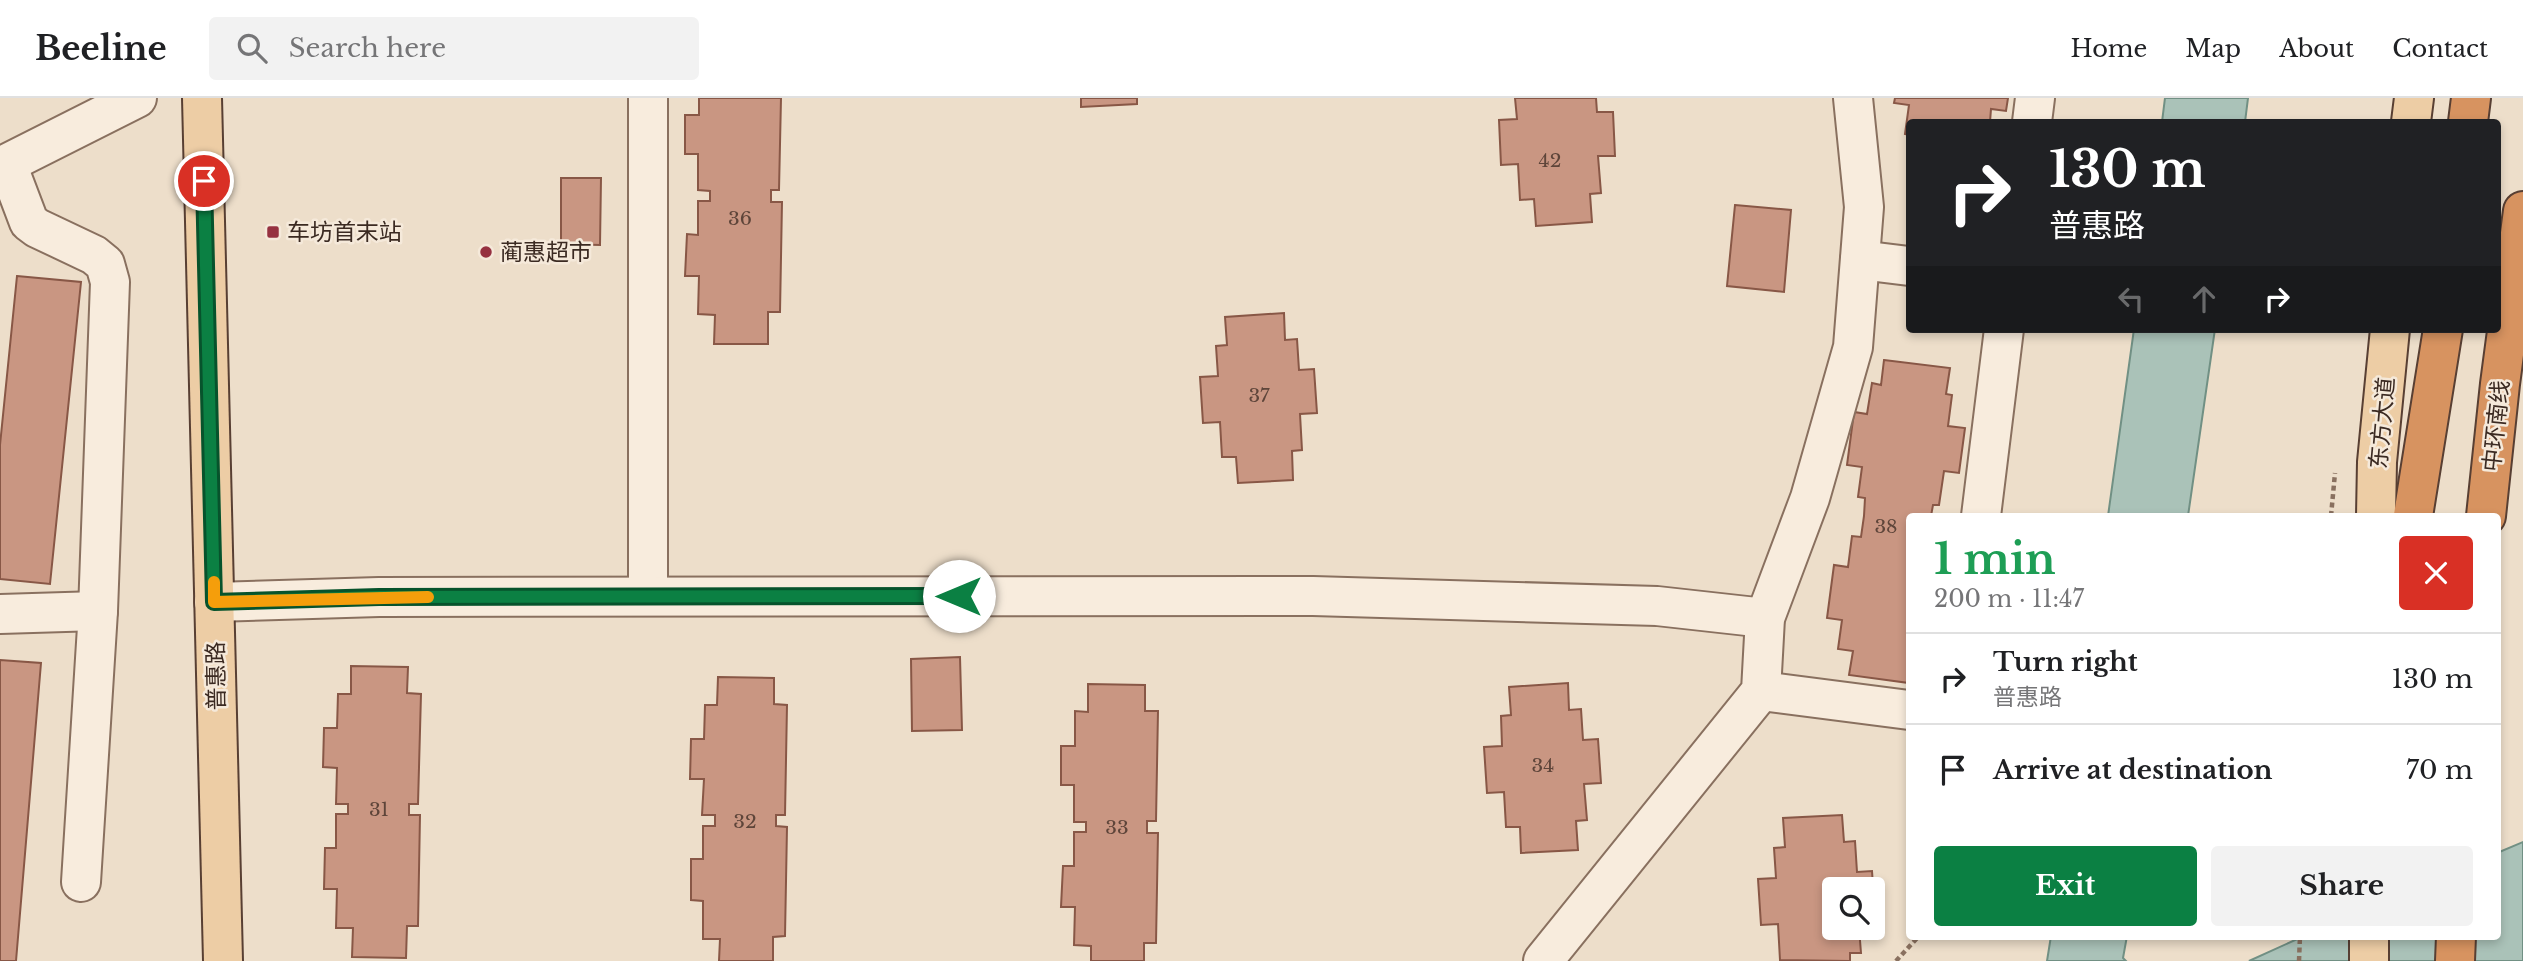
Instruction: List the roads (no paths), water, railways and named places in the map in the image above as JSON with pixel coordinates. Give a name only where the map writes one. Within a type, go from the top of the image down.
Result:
[{"type":"highway","points":[[2468,119],[2471,98]]},
{"type":"highway","name":"中环南线","points":[[2486,513],[2523,211]]},
{"type":"highway","points":[[2413,513],[2442,333]]},
{"type":"highway","points":[[2455,961],[2456,940]]},
{"type":"main road","name":"普惠路","points":[[202,98],[223,961]]},
{"type":"main road","points":[[2411,119],[2414,98]]},
{"type":"main road","name":"东方大道","points":[[2376,513],[2377,462],[2390,333]]},
{"type":"main road","points":[[2368,961],[2369,940]]},
{"type":"lane","points":[[81,882],[98,611],[110,282],[105,264],[94,255],[37,229],[29,222],[4,166],[91,110],[137,98]]},
{"type":"lane","points":[[648,98],[648,596]]},
{"type":"lane","points":[[1543,961],[1760,691],[1765,618],[1810,498],[1853,347],[1864,207],[1853,98]]},
{"type":"lane","points":[[2032,119],[2035,98]]},
{"type":"lane","points":[[1860,260],[1906,266]]},
{"type":"lane","points":[[1981,513],[2004,333]]},
{"type":"lane","points":[[214,602],[379,597],[1313,596],[1657,606],[1765,618]]},
{"type":"lane","points":[[0,614],[98,611]]},
{"type":"lane","points":[[1760,691],[1906,710]]},
{"type":"place","name":"车坊首末站","points":[[273,232]]},
{"type":"place","name":"蔺惠超市","points":[[486,252]]}]
